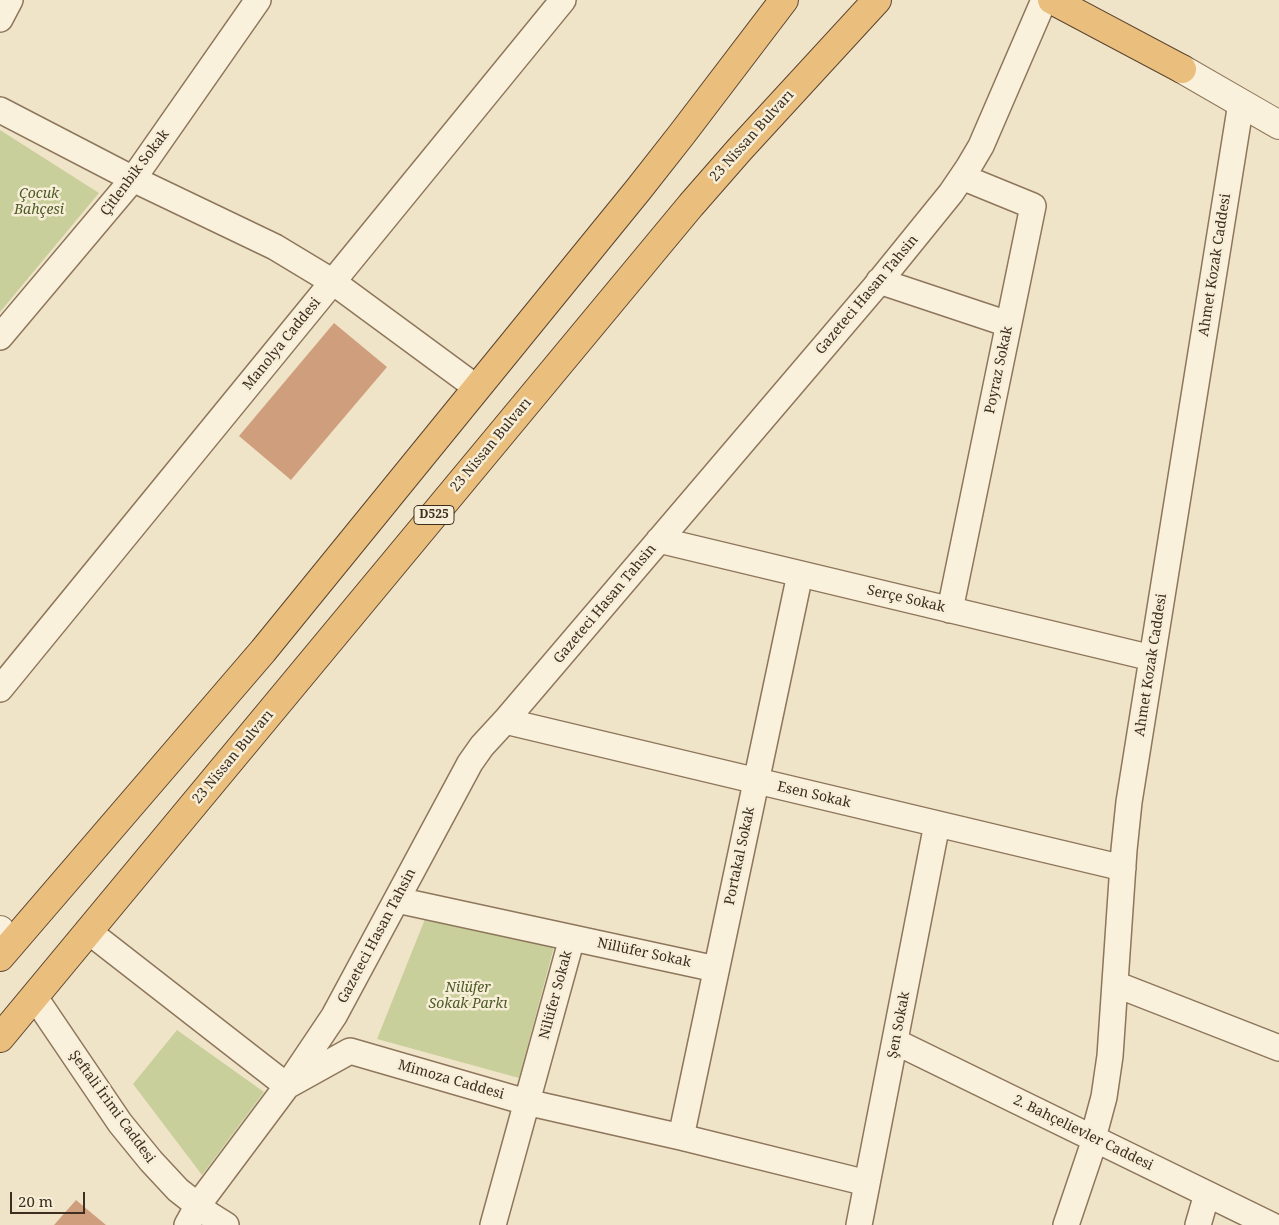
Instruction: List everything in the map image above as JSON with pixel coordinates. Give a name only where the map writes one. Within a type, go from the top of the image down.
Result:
[{"type":"highway","points":[[3,944],[263,651],[649,176],[784,0]]},
{"type":"highway","name":"23 Nissan Bulvarı","points":[[0,1038],[691,205],[877,0]]},
{"type":"highway","points":[[1052,0],[1182,69]]},
{"type":"highway","points":[[1086,0],[1182,69]]},
{"type":"street","points":[[0,19],[10,0]]},
{"type":"street","name":"Çitlenbik Sokak","points":[[0,337],[133,180],[258,0]]},
{"type":"street","name":"Manolya Caddesi","points":[[0,689],[563,0]]},
{"type":"street","name":"Gazeteci Hasan Tahsin","points":[[192,1215],[286,1086],[334,1016],[470,763],[482,746],[879,281],[951,193],[981,146],[1044,0]]},
{"type":"street","points":[[1182,69],[1279,126]]},
{"type":"street","name":"Ahmet Kozak Caddesi","points":[[1066,1225],[1093,1145],[1093,1138],[1104,1096],[1110,1056],[1129,802],[1241,103]]},
{"type":"street","points":[[0,110],[133,180],[275,247],[333,282],[477,388]]},
{"type":"street","name":"Poyraz Sokak","points":[[950,610],[1033,206],[962,177]]},
{"type":"street","points":[[879,281],[1008,324]]},
{"type":"street","name":"Serçe Sokak","points":[[659,540],[1152,658]]},
{"type":"street","name":"Portakal Sokak","points":[[681,1138],[800,574]]},
{"type":"street","name":"Esen Sokak","points":[[505,721],[1123,868]]},
{"type":"street","name":"Şen Sokak","points":[[859,1225],[937,824]]},
{"type":"street","name":"Nilüfer Sokak","points":[[396,900],[572,938],[493,1225]]},
{"type":"street","points":[[88,931],[286,1086]]},
{"type":"street","name":"Nillüfer Sokak","points":[[572,938],[716,969]]},
{"type":"street","points":[[1115,984],[1279,1048]]},
{"type":"street","name":"Şeftali İrimi Caddesi","points":[[34,996],[120,1123],[151,1162],[178,1190],[192,1215],[210,1215],[226,1225]]},
{"type":"street","name":"2. Bahçelievler Caddesi","points":[[896,1042],[1271,1225]]},
{"type":"street","name":"Mimoza Caddesi","points":[[286,1086],[350,1052],[526,1102],[867,1183]]},
{"type":"street","points":[[1198,1225],[1207,1194]]},
{"type":"green space","name":"Çocuk Bahçesi","points":[[0,130],[99,193],[0,312]]},
{"type":"green space","name":"Nilüfer Sokak Parkı","points":[[425,919],[554,947],[519,1078],[377,1039]]},
{"type":"green space","points":[[177,1030],[264,1092],[202,1175],[133,1084]]},
{"type":"building","points":[[334,323],[387,367],[291,480],[239,436]]},
{"type":"building","points":[[76,1200],[106,1225],[54,1225]]}]
